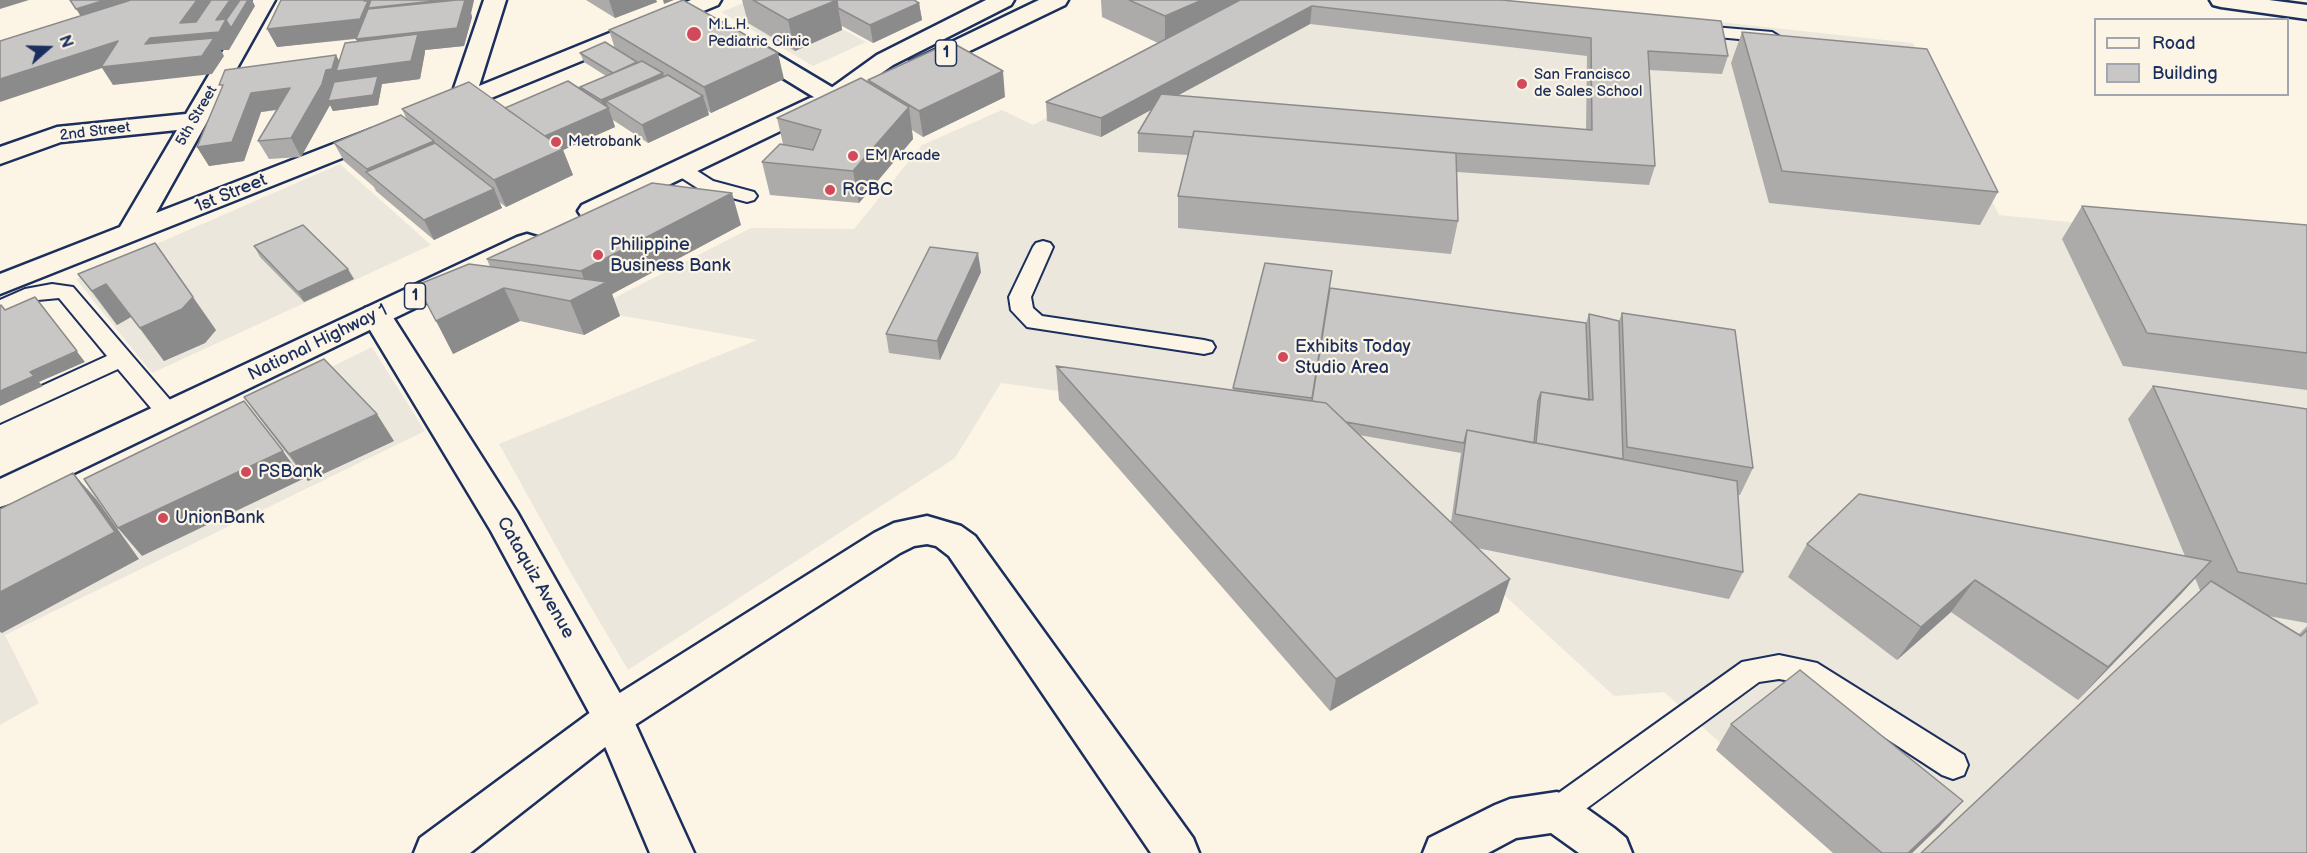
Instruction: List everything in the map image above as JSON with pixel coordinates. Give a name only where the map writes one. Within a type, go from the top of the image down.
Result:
[{"type":"main road","name":"5th Street","points":[[130,234],[264,0]]},
{"type":"main road","points":[[462,101],[495,0]]},
{"type":"main road","name":"National Highway 1","points":[[831,98],[885,60],[1003,0]]},
{"type":"main road","name":"National Highway 1","points":[[0,494],[831,98],[907,72],[1057,0]]},
{"type":"main road","points":[[2220,0],[2307,12]]},
{"type":"main road","points":[[708,16],[831,98]]},
{"type":"main road","name":"1st Street","points":[[0,285],[462,101],[708,16]]},
{"type":"main road","name":"2nd Street","points":[[0,156],[57,135],[194,121]]},
{"type":"main road","name":"Cataquiz Avenue","points":[[376,315],[504,522],[613,718],[672,853]]},
{"type":"main road","points":[[436,853],[613,718],[887,543],[907,533],[927,530],[948,536],[962,546],[1177,853]]},
{"type":"main road","points":[[1445,853],[1510,819],[1557,812],[1599,842],[1610,853]]},
{"type":"lane","points":[[1673,28],[1792,39]]},
{"type":"lane","points":[[681,169],[706,184],[747,196]]},
{"type":"lane","points":[[1043,247],[1020,297],[1022,310],[1035,322],[1204,347]]},
{"type":"lane","points":[[0,308],[33,294],[52,291],[65,292],[169,414]]},
{"type":"lane","points":[[0,415],[121,359]]},
{"type":"lane","points":[[1557,812],[1652,741],[1752,671],[1779,667],[1807,672],[1953,765]]},
{"type":"shaded area","points":[[751,0],[790,0],[866,42],[813,66],[721,12]]},
{"type":"shaded area","points":[[1260,3],[1719,22],[1913,43],[1999,215],[2307,246],[2307,853],[1842,853],[1664,692],[1614,696],[1321,427],[1001,383],[955,458],[628,670],[499,444],[757,340],[591,310],[751,228],[854,229],[922,145],[1002,110],[1033,125]]},
{"type":"shaded area","points":[[340,164],[431,245],[152,373],[76,279]]},
{"type":"shaded area","points":[[372,347],[425,431],[5,635],[39,703],[0,725],[0,531]]},
{"type":"building","points":[[70,0],[105,0],[76,9]]},
{"type":"building","points":[[131,0],[197,0],[180,23],[196,22],[211,0],[230,0],[216,20],[226,19],[219,32],[150,38],[145,44],[214,38],[202,56],[101,67],[118,41],[0,79],[0,41]]},
{"type":"building","points":[[240,0],[248,0],[231,28],[226,20]]},
{"type":"building","points":[[281,0],[368,1],[360,19],[267,29]]},
{"type":"building","points":[[371,0],[444,0],[368,8]]},
{"type":"building","points":[[465,0],[457,28],[356,39],[368,9]]},
{"type":"building","points":[[683,0],[778,53],[704,87],[609,30]]},
{"type":"building","points":[[753,0],[837,0],[788,20]]},
{"type":"building","points":[[837,0],[914,0],[919,3],[870,25],[838,8]]},
{"type":"building","points":[[1129,0],[1202,0],[1165,16]]},
{"type":"building","points":[[1240,0],[1502,0],[1721,21],[1728,56],[1648,51],[1655,166],[1454,153],[1194,131],[1193,137],[1138,133],[1161,94],[1592,130],[1591,38],[1312,6],[1101,118],[1046,102]]},
{"type":"building","points":[[1742,32],[1927,49],[1998,192],[1782,171]]},
{"type":"building","points":[[418,34],[411,61],[336,71],[345,43]]},
{"type":"building","points":[[605,42],[637,62],[613,73],[580,53]]},
{"type":"building","points":[[951,42],[1003,71],[919,111],[868,80]]},
{"type":"building","points":[[336,55],[332,69],[326,70],[322,84],[291,138],[258,141],[290,88],[251,93],[232,142],[197,147],[223,85],[219,85],[225,70]]},
{"type":"building","points":[[642,61],[663,73],[601,100],[580,87]]},
{"type":"building","points":[[668,75],[703,96],[642,125],[606,101]]},
{"type":"building","points":[[378,76],[373,95],[328,101],[334,82]]},
{"type":"building","points":[[861,78],[909,107],[853,171],[762,162],[780,144],[813,150],[821,130],[777,118]]},
{"type":"building","points":[[568,81],[609,108],[545,136],[505,108]]},
{"type":"building","points":[[469,82],[563,149],[494,180],[402,109]]},
{"type":"building","points":[[401,115],[434,141],[367,169],[334,143]]},
{"type":"building","points":[[1194,131],[1456,153],[1458,221],[1178,196]]},
{"type":"building","points":[[435,143],[494,189],[424,220],[366,172]]},
{"type":"building","points":[[652,183],[732,193],[581,271],[487,259]]},
{"type":"building","points":[[2082,206],[2307,225],[2307,353],[2147,333]]},
{"type":"building","points":[[303,225],[348,269],[298,292],[254,246]]},
{"type":"building","points":[[155,243],[193,297],[182,309],[140,328],[106,284],[92,291],[78,274]]},
{"type":"building","points":[[930,247],[978,253],[937,341],[886,334]]},
{"type":"building","name":"Exhibits Today Studio Area","points":[[1265,263],[1332,271],[1312,398],[1233,388]]},
{"type":"building","points":[[469,264],[607,282],[570,301],[504,288],[436,321],[417,285]]},
{"type":"building","points":[[1330,288],[1586,323],[1589,400],[1541,392],[1534,443],[1467,430],[1464,443],[1346,422],[1326,403],[1312,401]]},
{"type":"building","points":[[35,297],[77,351],[30,372],[34,376],[0,391],[0,306],[5,310]]},
{"type":"building","points":[[1622,313],[1735,330],[1753,468],[1627,447]]},
{"type":"building","points":[[1589,314],[1619,321],[1623,459],[1536,443],[1541,392],[1593,400]]},
{"type":"building","points":[[324,359],[377,414],[289,454],[244,397]]},
{"type":"building","points":[[1056,366],[1326,403],[1510,579],[1336,679]]},
{"type":"building","points":[[2153,386],[2307,409],[2307,584],[2238,572]]},
{"type":"building","points":[[244,401],[283,451],[118,528],[84,479]]},
{"type":"building","points":[[1467,430],[1737,481],[1743,572],[1455,514]]},
{"type":"building","points":[[73,473],[115,532],[0,592],[0,509]]},
{"type":"building","points":[[1859,494],[2211,561],[2108,667],[1975,580],[1921,627],[1807,544]]},
{"type":"building","points":[[2211,581],[2301,636],[2307,630],[2307,853],[1921,853]]},
{"type":"building","points":[[1800,670],[1963,801],[1908,853],[1882,853],[1731,724]]},
{"type":"place","name":"M.L.H. Pediatric Clinic","points":[[694,34]]},
{"type":"place","name":"San Francisco de Sales School","points":[[1522,84]]},
{"type":"place","name":"Metrobank","points":[[556,142]]},
{"type":"place","name":"EM Arcade","points":[[853,156]]},
{"type":"place","name":"RCBC","points":[[830,190]]},
{"type":"place","name":"Philippine Business Bank","points":[[598,255]]},
{"type":"place","name":"Exhibits Today Studio Area","points":[[1283,357]]},
{"type":"place","name":"PSBank","points":[[246,472]]},
{"type":"place","name":"UnionBank","points":[[163,518]]}]
